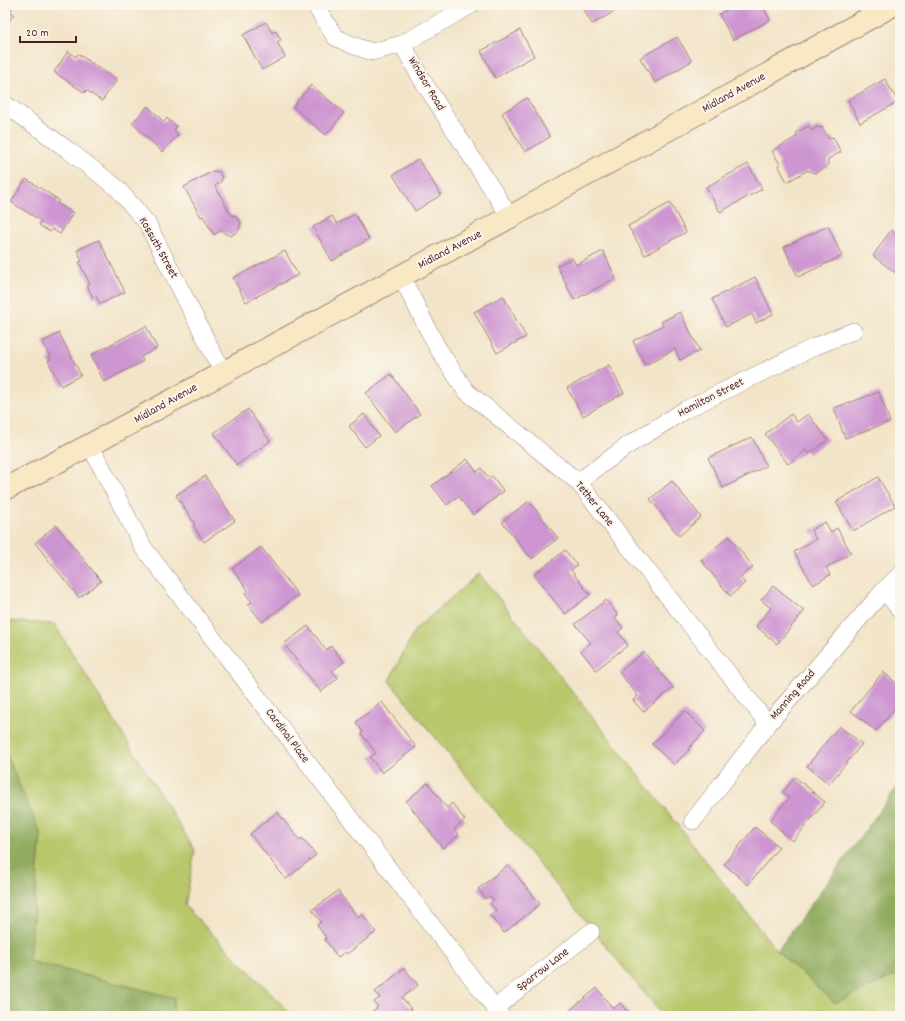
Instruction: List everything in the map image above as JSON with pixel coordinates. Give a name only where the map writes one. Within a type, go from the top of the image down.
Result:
[{"type":"street","name":"Windsor Road","points":[[315,5],[336,37],[352,45],[372,52],[402,44],[421,78],[510,218]]},
{"type":"street","points":[[402,44],[471,5]]},
{"type":"street","name":"Midland Avenue","points":[[5,489],[90,445],[510,218],[893,5]]},
{"type":"street","name":"Kossuth Street","points":[[5,104],[117,188],[147,223],[223,373]]},
{"type":"street","name":"Tether Lane","points":[[402,276],[437,347],[466,391],[578,482],[768,724]]},
{"type":"street","name":"Hamilton Street","points":[[578,482],[627,446],[685,410],[814,347],[853,331]]},
{"type":"street","name":"Cardinal Place","points":[[90,445],[143,547],[498,1012]]},
{"type":"street","name":"Manning Road","points":[[693,821],[768,724],[884,590],[900,575]]},
{"type":"street","points":[[884,590],[900,610]]},
{"type":"street","name":"Sparrow Lane","points":[[498,1012],[591,932]]},
{"type":"green space","points":[[479,573],[777,951],[835,1003],[900,973],[900,1016],[663,1016],[389,681],[415,630]]},
{"type":"green space","points":[[6,621],[54,624],[195,850],[185,906],[293,1016],[173,1016],[174,998],[29,961],[41,835],[5,752]]},
{"type":"green space","points":[[5,752],[41,835],[29,961],[174,998],[173,1016],[5,1016]]},
{"type":"green space","points":[[900,783],[900,973],[835,1003],[777,951]]},
{"type":"building","points":[[5,5],[14,5],[10,11],[14,14],[5,27]]},
{"type":"building","points":[[581,5],[626,5],[592,24]]},
{"type":"building","points":[[737,5],[762,5],[770,20],[733,40],[719,14]]},
{"type":"building","points":[[266,22],[272,33],[276,31],[281,40],[277,42],[285,57],[262,70],[243,35]]},
{"type":"building","points":[[520,30],[534,56],[495,78],[481,51]]},
{"type":"building","points":[[677,37],[692,61],[655,83],[640,58]]},
{"type":"building","points":[[68,51],[76,57],[78,54],[117,80],[102,101],[86,90],[85,93],[54,72]]},
{"type":"building","points":[[885,79],[898,102],[860,123],[848,100]]},
{"type":"building","points":[[311,85],[344,113],[326,135],[293,107]]},
{"type":"building","points":[[527,98],[550,137],[525,152],[502,113]]},
{"type":"building","points":[[148,106],[164,122],[167,118],[177,127],[174,130],[178,135],[162,152],[132,123]]},
{"type":"building","points":[[809,126],[813,131],[813,129],[822,127],[829,139],[833,137],[841,152],[828,159],[828,166],[815,173],[808,170],[787,182],[778,165],[780,164],[772,151],[798,136],[796,133]]},
{"type":"building","points":[[418,159],[441,195],[415,211],[393,175]]},
{"type":"building","points":[[748,164],[762,189],[720,212],[706,187]]},
{"type":"building","points":[[213,171],[219,172],[222,178],[221,182],[215,186],[231,215],[236,216],[241,223],[239,230],[231,236],[224,233],[222,230],[214,235],[203,216],[201,217],[184,187]]},
{"type":"building","points":[[26,179],[59,200],[57,203],[73,213],[60,234],[52,229],[50,232],[39,225],[41,221],[11,202]]},
{"type":"building","points":[[670,203],[686,232],[645,255],[628,226]]},
{"type":"building","points":[[355,214],[369,239],[332,261],[313,227],[332,216],[337,224]]},
{"type":"building","points":[[828,226],[842,256],[798,277],[784,247]]},
{"type":"building","points":[[891,230],[900,236],[900,276],[873,256]]},
{"type":"building","points":[[99,240],[125,292],[100,304],[96,296],[93,298],[87,285],[90,284],[79,262],[82,261],[77,250]]},
{"type":"building","points":[[285,251],[298,275],[246,302],[233,278]]},
{"type":"building","points":[[603,251],[616,278],[574,300],[557,266],[572,258],[576,265]]},
{"type":"building","points":[[755,277],[773,314],[756,323],[752,314],[726,327],[712,299]]},
{"type":"building","points":[[503,296],[526,337],[497,353],[474,312]]},
{"type":"building","points":[[680,312],[700,351],[680,360],[675,349],[645,365],[633,341],[663,325],[661,322]]},
{"type":"building","points":[[146,326],[157,348],[141,357],[143,361],[104,382],[91,355]]},
{"type":"building","points":[[59,333],[81,375],[61,386],[48,361],[51,359],[43,342]]},
{"type":"building","points":[[609,365],[624,393],[583,416],[567,388]]},
{"type":"building","points":[[391,374],[420,414],[395,432],[366,393]]},
{"type":"building","points":[[879,392],[890,422],[845,438],[834,408]]},
{"type":"building","points":[[248,409],[270,441],[237,465],[214,433]]},
{"type":"building","points":[[364,414],[379,436],[365,447],[349,426]]},
{"type":"building","points":[[791,414],[797,422],[808,414],[828,440],[809,454],[806,450],[788,464],[765,434]]},
{"type":"building","points":[[752,437],[766,466],[723,488],[708,458]]},
{"type":"building","points":[[467,459],[477,472],[481,468],[489,478],[492,476],[504,491],[473,515],[458,496],[447,505],[432,486]]},
{"type":"building","points":[[205,476],[235,521],[204,542],[193,525],[195,524],[176,495]]},
{"type":"building","points":[[878,477],[895,506],[853,531],[836,502]]},
{"type":"building","points":[[672,481],[701,517],[679,536],[650,499]]},
{"type":"building","points":[[529,501],[558,538],[532,559],[502,522]]},
{"type":"building","points":[[825,522],[831,532],[837,528],[851,553],[826,568],[830,575],[813,585],[794,552],[816,539],[811,530]]},
{"type":"building","points":[[56,525],[101,581],[79,598],[35,543]]},
{"type":"building","points":[[729,536],[753,567],[740,577],[745,583],[730,596],[701,560]]},
{"type":"building","points":[[261,547],[298,595],[262,622],[248,604],[252,602],[245,593],[248,590],[232,569]]},
{"type":"building","points":[[565,550],[577,565],[571,570],[590,595],[565,614],[534,575]]},
{"type":"building","points":[[773,586],[804,611],[777,644],[756,626],[771,608],[761,600]]},
{"type":"building","points":[[606,600],[618,615],[615,618],[623,628],[618,632],[628,645],[596,670],[581,651],[591,643],[575,624]]},
{"type":"building","points":[[308,626],[326,650],[331,646],[344,662],[332,671],[338,678],[321,692],[284,644]]},
{"type":"building","points":[[644,652],[673,688],[643,712],[633,700],[638,696],[619,672]]},
{"type":"building","points":[[883,672],[900,686],[900,706],[898,705],[876,731],[851,711]]},
{"type":"building","points":[[382,702],[416,747],[382,773],[370,757],[376,753],[361,733],[363,732],[356,722]]},
{"type":"building","points":[[685,711],[705,731],[674,765],[652,744]]},
{"type":"building","points":[[839,726],[862,744],[829,784],[807,766]]},
{"type":"building","points":[[795,777],[825,802],[793,841],[770,821],[789,798],[783,792]]},
{"type":"building","points":[[428,783],[447,808],[452,803],[465,820],[454,829],[459,835],[443,848],[406,801]]},
{"type":"building","points":[[277,812],[300,840],[302,838],[316,855],[286,879],[250,834]]},
{"type":"building","points":[[755,827],[779,847],[748,885],[724,864]]},
{"type":"building","points":[[508,865],[540,904],[504,933],[490,915],[496,910],[490,903],[494,900],[490,896],[486,899],[478,889]]},
{"type":"building","points":[[338,891],[358,918],[362,914],[376,932],[347,954],[345,952],[338,957],[325,940],[326,938],[317,925],[321,922],[312,910]]},
{"type":"building","points":[[404,968],[418,985],[402,998],[417,1016],[372,1016],[370,1013],[378,1007],[374,1002],[380,998],[375,992]]},
{"type":"building","points":[[597,988],[613,1009],[620,1003],[630,1015],[573,1016],[569,1011]]}]
